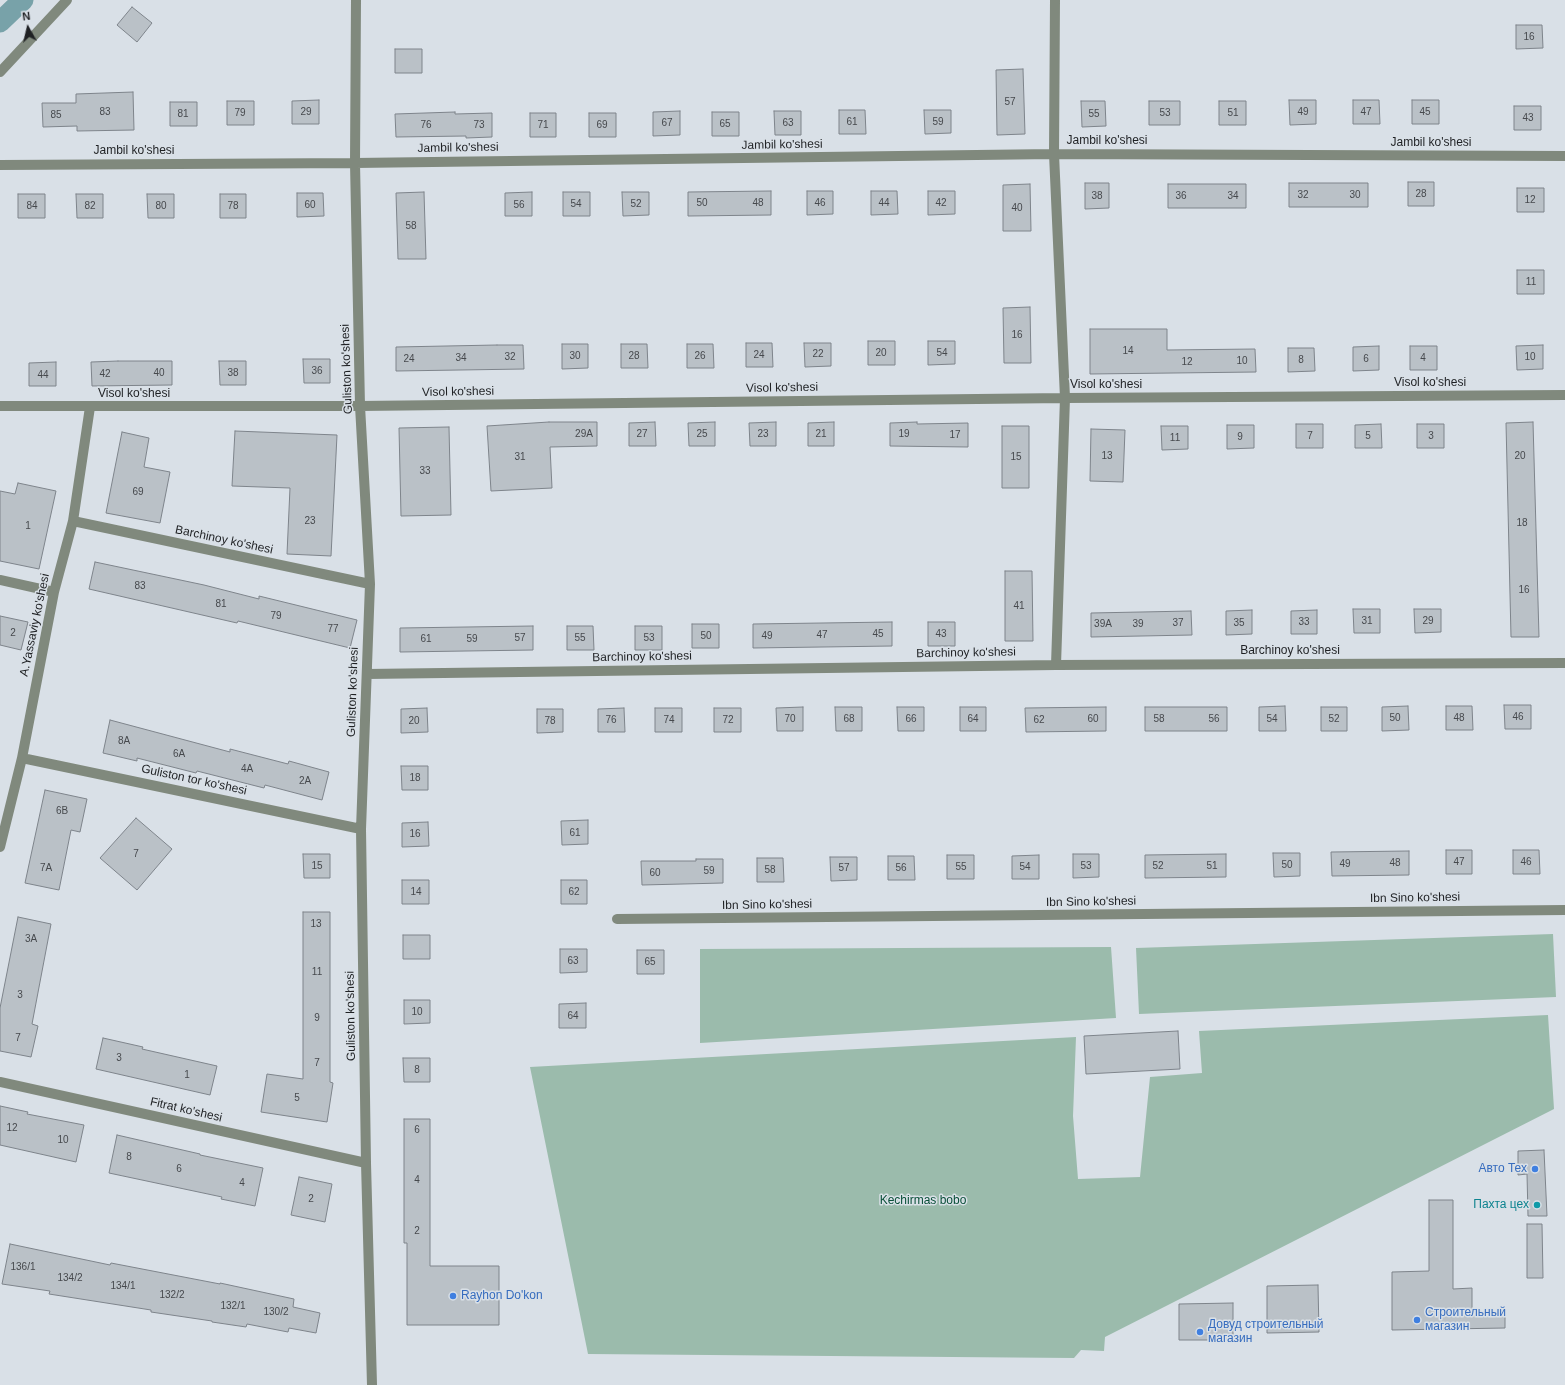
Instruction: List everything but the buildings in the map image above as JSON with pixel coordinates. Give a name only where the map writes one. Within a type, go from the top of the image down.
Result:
[{"type":"street","points":[[0,72],[67,0]]},
{"type":"street","name":"Guliston ko'shesi","points":[[356,0],[355,163],[360,406],[370,584],[368,674],[360,829],[366,1164],[372,1385]]},
{"type":"street","points":[[1055,0],[1054,154],[1064,398],[1056,665]]},
{"type":"street","name":"Jambil ko'shesi","points":[[0,165],[355,163],[1054,154],[1565,156]]},
{"type":"street","name":"Visol ko'shesi","points":[[0,406],[360,406],[1064,398],[1565,395]]},
{"type":"street","name":"A.Yassaviy ko'shesi","points":[[0,847],[1,836],[22,758],[54,592],[73,521],[90,407]]},
{"type":"street","name":"Barchinoy ko'shesi","points":[[73,521],[370,584]]},
{"type":"street","points":[[0,580],[54,592]]},
{"type":"street","name":"Barchinoy ko'shesi","points":[[368,674],[1056,665],[1565,663]]},
{"type":"street","name":"Guliston tor ko'shesi","points":[[22,758],[360,829]]},
{"type":"street","name":"Ibn Sino ko'shesi","points":[[617,919],[1565,910]]},
{"type":"street","name":"Fitrat ko'shesi","points":[[0,1082],[366,1164]]},
{"type":"green space","points":[[1553,934],[1556,997],[1139,1014],[1136,948]]},
{"type":"green space","points":[[1111,947],[1116,1018],[700,1043],[700,949]]},
{"type":"green space","name":"Kechirmas bobo","points":[[1548,1015],[1554,1109],[1105,1337],[1104,1351],[1081,1350],[1074,1358],[588,1354],[530,1067],[1076,1037],[1073,1116],[1078,1179],[1140,1177],[1150,1077],[1202,1073],[1199,1031]]},
{"type":"waterway","points":[[0,22],[23,0]]},
{"type":"place","name":"Авто Тех","points":[[1535,1169]]},
{"type":"place","name":"Пахта цех","points":[[1537,1205]]},
{"type":"place","name":"Rayhon Do'kon","points":[[453,1296]]},
{"type":"place","name":"Строительный магазин","points":[[1417,1320]]},
{"type":"place","name":"Довуд строительный магазин","points":[[1200,1332]]}]
